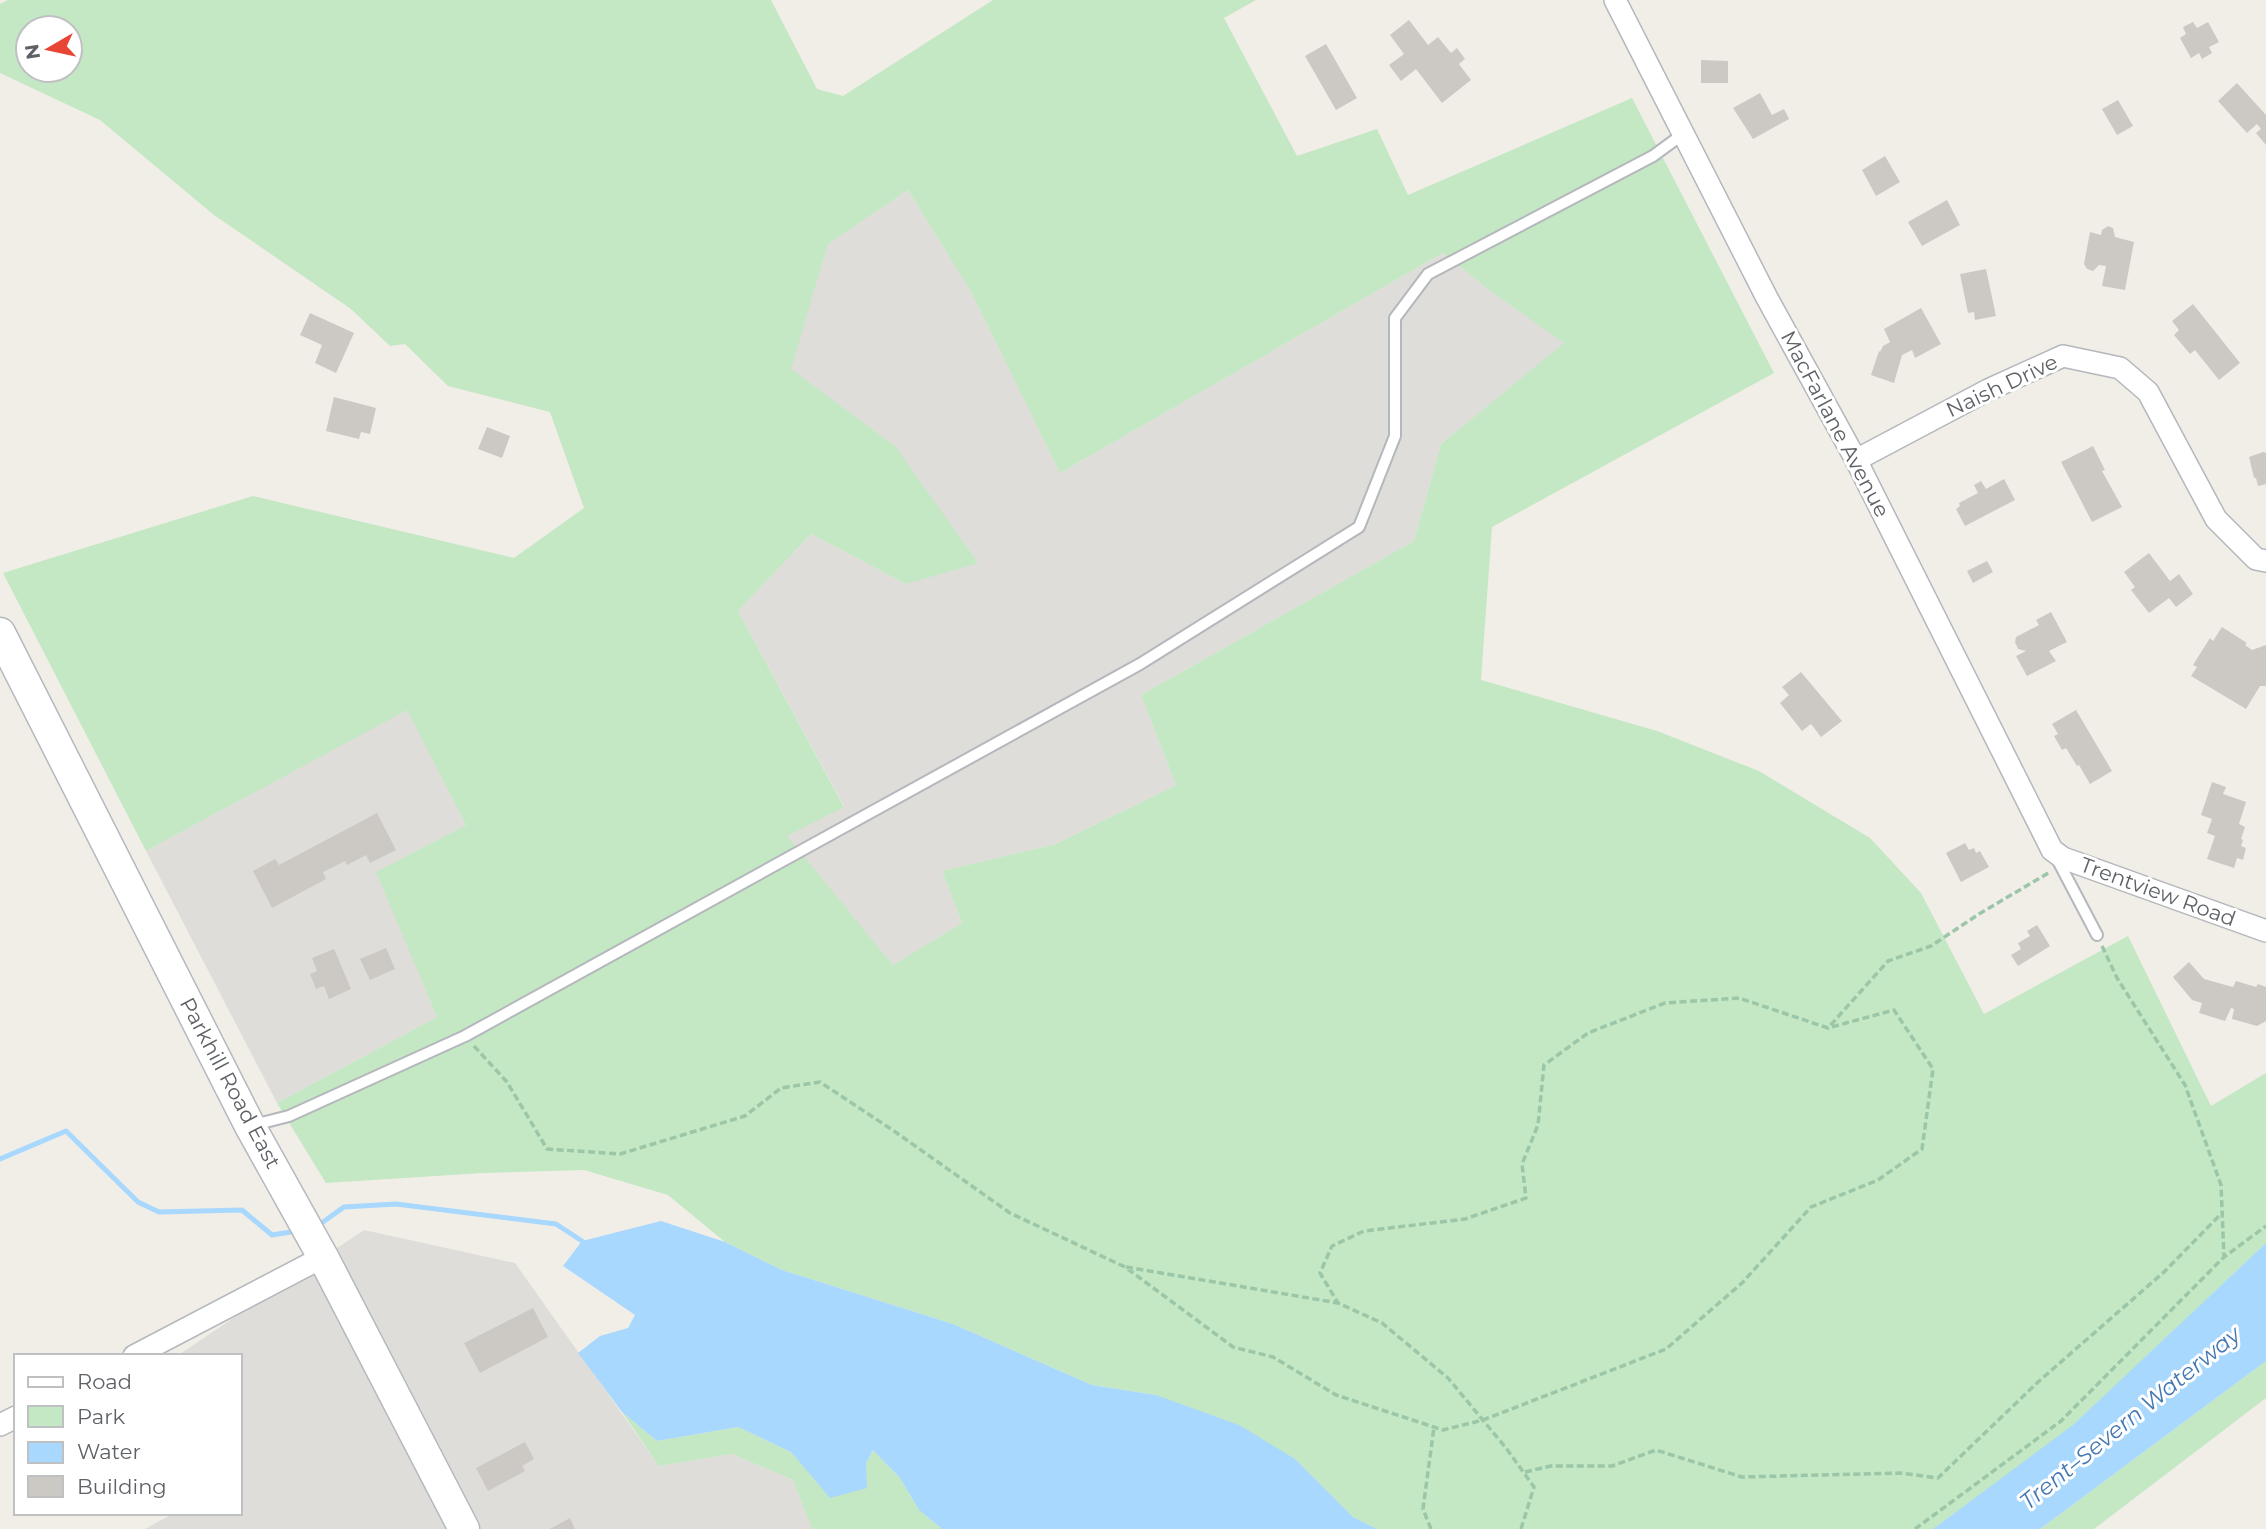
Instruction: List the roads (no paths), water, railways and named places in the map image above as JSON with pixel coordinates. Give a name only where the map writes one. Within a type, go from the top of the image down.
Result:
[{"type":"main road","name":"Parkhill Road East","points":[[0,634],[250,1126],[323,1257],[464,1529]]},
{"type":"street","name":"MacFarlane Avenue","points":[[1615,0],[1768,299],[1856,460],[2057,858]]},
{"type":"street","name":"Naish Drive","points":[[1856,460],[1988,390],[2063,356],[2120,368],[2148,391],[2216,519],[2256,559],[2266,561]]},
{"type":"street","name":"Trentview Road","points":[[2057,858],[2266,931]]},
{"type":"street","points":[[138,1354],[323,1257]]},
{"type":"lane","points":[[250,1126],[289,1116],[464,1036],[1140,664],[1359,527],[1395,436],[1395,318],[1428,274],[1653,156],[1683,134]]},
{"type":"lane","points":[[2057,858],[2097,935]]},
{"type":"water","points":[[661,1221],[725,1242],[782,1270],[953,1324],[1092,1385],[1156,1395],[1239,1425],[1295,1459],[1353,1517],[1377,1529],[942,1529],[919,1510],[900,1478],[873,1450],[866,1463],[867,1488],[830,1498],[791,1452],[738,1427],[657,1441],[622,1412],[578,1353],[600,1336],[628,1328],[635,1315],[563,1266],[582,1241]]},
{"type":"water","name":"Trent–Severn Waterway","points":[[2266,1243],[2266,1361],[2040,1529],[1933,1529],[2073,1425]]},
{"type":"waterway","points":[[0,1159],[66,1131],[138,1202],[159,1212],[242,1210],[272,1235],[297,1231]]},
{"type":"waterway","points":[[316,1227],[344,1207],[396,1204],[556,1224],[582,1241]]}]
